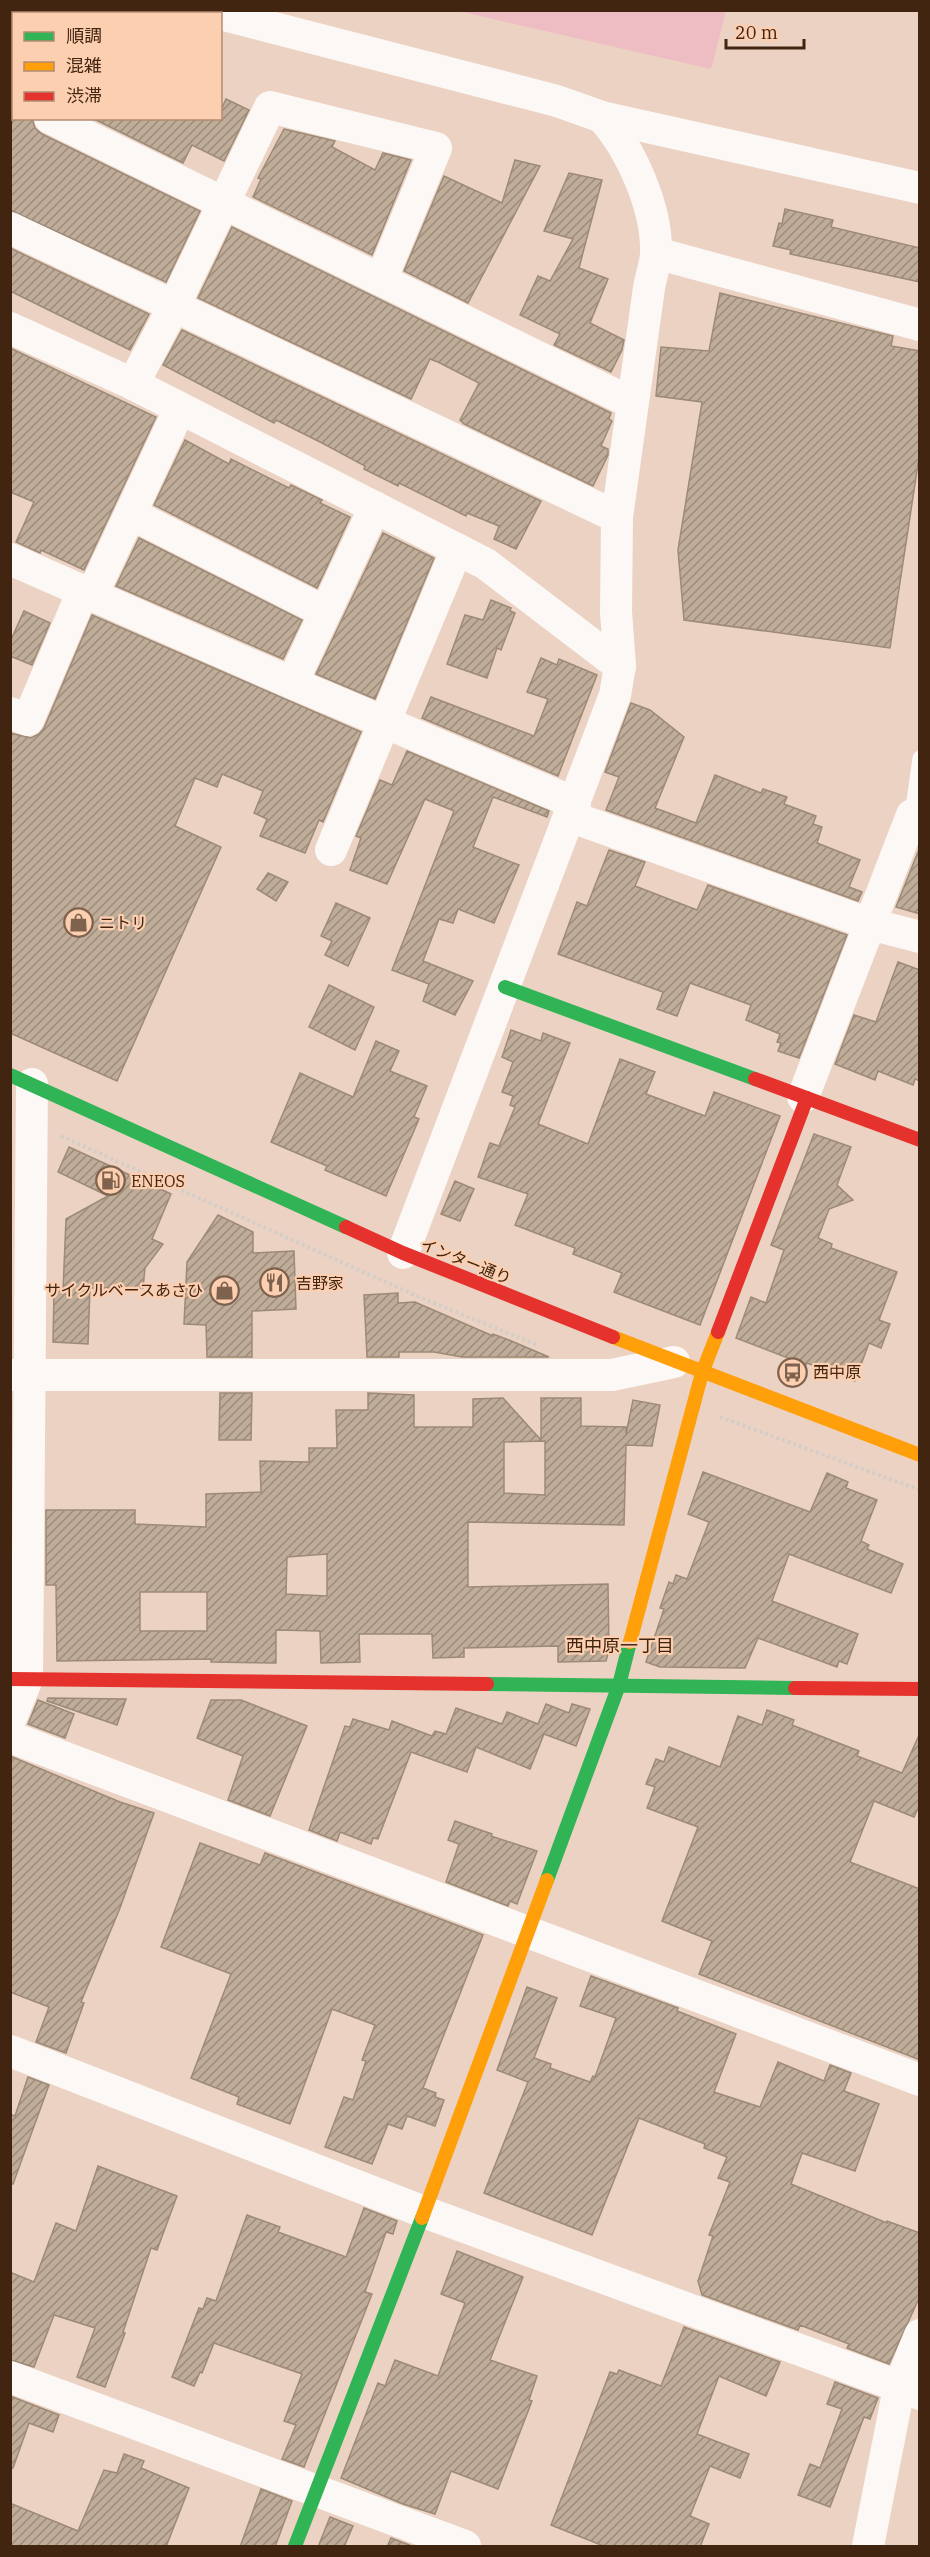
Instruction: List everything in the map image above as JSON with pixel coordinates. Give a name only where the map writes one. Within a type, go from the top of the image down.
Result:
[{"type":"street","points":[[222,15],[557,101],[602,117],[920,188]]},
{"type":"street","points":[[134,384],[270,107],[436,148],[381,280]]},
{"type":"street","points":[[403,1253],[615,695],[620,666],[616,612],[617,517],[632,403],[656,253],[653,214],[630,160],[614,130],[602,117]]},
{"type":"street","points":[[54,120],[632,403]]},
{"type":"street","points":[[10,228],[617,517]]},
{"type":"street","points":[[656,253],[920,325]]},
{"type":"street","points":[[10,328],[134,384],[486,564],[620,666]]},
{"type":"street","points":[[10,712],[28,720],[88,593],[131,514],[180,408]]},
{"type":"street","points":[[292,683],[375,507]]},
{"type":"street","points":[[131,514],[325,612]]},
{"type":"street","points":[[331,850],[457,549]]},
{"type":"street","points":[[10,559],[386,722],[572,809],[870,924],[920,937]]},
{"type":"street","points":[[295,2547],[424,2212],[619,1685],[688,1368],[805,1097],[870,924],[916,823]]},
{"type":"street","points":[[505,987],[920,1140]]},
{"type":"street","points":[[10,1720],[19,1679],[21,1080]]},
{"type":"street","name":"インター通り","points":[[21,1080],[403,1253],[688,1368],[920,1455]]},
{"type":"street","points":[[20,1375],[612,1375],[688,1368]]},
{"type":"street","points":[[19,1679],[920,1689]]},
{"type":"street","points":[[10,1737],[920,2080]]},
{"type":"street","points":[[10,2051],[424,2212],[909,2391]]},
{"type":"street","points":[[868,2547],[909,2391],[920,2335]]},
{"type":"street","points":[[10,2377],[465,2547]]},
{"type":"lane","points":[[916,823],[920,758]]},
{"type":"shaded area","points":[[458,11],[726,11],[711,69]]},
{"type":"building","points":[[226,99],[249,110],[224,161],[192,145],[183,163],[96,120],[222,120],[222,108]]},
{"type":"building","points":[[10,118],[12,118],[12,120],[33,120],[35,128],[42,134],[200,211],[166,282],[10,210]]},
{"type":"building","points":[[284,129],[335,141],[332,147],[375,170],[383,153],[411,160],[372,255],[253,197],[261,179],[258,178]]},
{"type":"building","points":[[515,160],[540,166],[468,303],[404,271],[444,176],[502,203]]},
{"type":"building","points":[[569,173],[602,180],[579,268],[608,279],[590,323],[624,340],[622,350],[611,372],[554,345],[560,334],[520,315],[538,276],[550,281],[573,239],[544,231]]},
{"type":"building","points":[[785,209],[833,220],[831,227],[920,248],[920,282],[790,254],[791,250],[773,246]]},
{"type":"building","points":[[232,227],[611,413],[609,419],[612,421],[601,446],[608,449],[608,455],[593,486],[464,424],[460,420],[479,383],[438,362],[430,359],[411,399],[198,298]]},
{"type":"building","points":[[10,248],[149,314],[130,350],[10,291]]},
{"type":"building","points":[[720,293],[893,336],[891,346],[920,351],[920,451],[890,648],[684,620],[678,550],[702,402],[656,396],[661,347],[709,351]]},
{"type":"building","points":[[182,330],[541,501],[516,549],[494,539],[499,526],[467,513],[466,516],[399,483],[398,486],[364,469],[365,466],[324,444],[276,420],[274,423],[163,365]]},
{"type":"building","points":[[10,348],[156,417],[84,570],[41,550],[40,553],[16,542],[34,502],[10,492]]},
{"type":"building","points":[[185,440],[229,464],[231,459],[289,488],[291,485],[322,500],[320,503],[350,517],[317,588],[154,505]]},
{"type":"building","points":[[383,533],[434,558],[375,699],[316,674]]},
{"type":"building","points":[[139,538],[302,620],[283,659],[116,586]]},
{"type":"building","points":[[491,600],[511,608],[510,611],[515,613],[501,650],[497,648],[487,678],[447,664],[465,615],[483,620]]},
{"type":"building","points":[[24,611],[50,623],[32,665],[10,656],[10,642]]},
{"type":"building","points":[[92,615],[361,732],[323,822],[319,820],[305,853],[260,836],[267,819],[254,813],[263,791],[222,774],[217,787],[195,778],[175,826],[221,847],[117,1081],[10,1033],[10,733],[31,738],[44,728]]},
{"type":"building","points":[[541,658],[557,665],[559,659],[597,675],[558,776],[422,718],[431,697],[534,736],[548,699],[527,692]]},
{"type":"building","points":[[631,703],[650,710],[684,737],[655,808],[696,823],[715,775],[761,793],[763,789],[787,797],[784,804],[816,816],[813,824],[822,827],[817,843],[860,860],[849,887],[862,892],[858,901],[606,810],[619,777],[605,772]]},
{"type":"building","points":[[407,751],[549,811],[547,817],[493,797],[473,847],[519,865],[494,923],[458,909],[453,923],[439,919],[423,961],[473,981],[455,1015],[423,1001],[429,984],[392,970],[454,811],[425,799],[387,884],[350,870],[361,838],[356,836],[380,780],[392,785]]},
{"type":"building","points":[[920,847],[920,914],[896,907]]},
{"type":"building","points":[[609,850],[645,862],[635,886],[697,910],[708,885],[847,935],[799,1058],[778,1051],[781,1043],[777,1042],[780,1034],[746,1020],[751,1005],[690,983],[677,1016],[657,1009],[663,992],[558,954],[577,902],[587,906]]},
{"type":"building","points":[[268,873],[288,882],[276,901],[257,889]]},
{"type":"building","points":[[336,903],[370,918],[348,966],[325,955],[332,941],[321,936]]},
{"type":"building","points":[[898,962],[920,970],[920,1081],[915,1079],[913,1085],[878,1071],[875,1080],[835,1064],[854,1015],[876,1022]]},
{"type":"building","points":[[329,985],[374,1007],[355,1050],[309,1027]]},
{"type":"building","points":[[511,1030],[541,1041],[543,1033],[570,1043],[538,1124],[588,1144],[620,1059],[655,1072],[646,1094],[705,1116],[714,1092],[780,1116],[700,1325],[614,1292],[622,1273],[573,1254],[575,1248],[515,1225],[528,1194],[478,1177],[490,1143],[499,1146],[515,1107],[510,1105],[513,1096],[502,1092],[513,1062],[502,1057]]},
{"type":"building","points":[[376,1041],[399,1051],[390,1071],[427,1086],[414,1117],[419,1119],[386,1196],[325,1170],[327,1166],[271,1142],[300,1073],[353,1097]]},
{"type":"building","points":[[814,1134],[851,1147],[837,1185],[853,1200],[829,1209],[818,1238],[832,1244],[831,1248],[897,1272],[879,1320],[890,1324],[881,1348],[869,1343],[855,1381],[736,1338],[751,1297],[766,1303],[784,1250],[771,1245]]},
{"type":"building","points":[[69,1147],[171,1194],[152,1239],[163,1244],[145,1268],[143,1288],[90,1288],[88,1344],[53,1342],[54,1291],[63,1291],[66,1219],[108,1196],[58,1172]]},
{"type":"building","points":[[455,1181],[474,1189],[460,1221],[441,1214]]},
{"type":"building","points":[[218,1215],[253,1232],[253,1253],[294,1251],[296,1309],[252,1311],[252,1357],[207,1357],[206,1325],[184,1324],[187,1262]]},
{"type":"building","points":[[398,1293],[398,1303],[415,1302],[493,1336],[493,1334],[549,1357],[462,1357],[434,1352],[399,1352],[399,1357],[367,1357],[364,1295]]},
{"type":"building","points":[[220,1393],[252,1393],[251,1440],[219,1440]]},
{"type":"building","points":[[368,1393],[414,1395],[414,1427],[473,1427],[473,1399],[503,1398],[541,1440],[541,1398],[581,1398],[581,1426],[626,1427],[626,1434],[633,1400],[660,1405],[652,1446],[626,1445],[624,1525],[468,1522],[468,1587],[608,1584],[609,1650],[606,1661],[558,1662],[558,1646],[464,1648],[464,1657],[433,1658],[432,1634],[359,1634],[360,1662],[321,1663],[320,1631],[276,1630],[276,1663],[211,1662],[211,1659],[57,1661],[56,1585],[46,1585],[46,1510],[135,1510],[135,1524],[206,1527],[206,1494],[261,1492],[260,1461],[309,1462],[309,1448],[337,1448],[336,1410],[368,1410]],"holes":[[[545,1441],[545,1495],[504,1493],[504,1442]],[[327,1554],[327,1596],[286,1594],[287,1557]],[[140,1592],[207,1592],[207,1631],[140,1631]]]},
{"type":"building","points":[[703,1472],[810,1512],[827,1473],[848,1482],[846,1488],[877,1500],[861,1541],[869,1545],[867,1549],[903,1564],[891,1593],[789,1554],[772,1601],[858,1634],[847,1664],[839,1661],[837,1667],[758,1638],[745,1668],[660,1667],[646,1662],[664,1609],[660,1608],[669,1582],[673,1584],[676,1575],[687,1579],[709,1522],[688,1514]]},
{"type":"building","points":[[48,1698],[126,1699],[117,1725],[47,1701]]},
{"type":"building","points":[[38,1700],[74,1714],[65,1738],[28,1724]]},
{"type":"building","points":[[211,1700],[241,1700],[307,1726],[270,1816],[228,1800],[243,1756],[197,1738]]},
{"type":"building","points":[[546,1704],[569,1713],[572,1704],[590,1709],[576,1746],[544,1734],[530,1769],[476,1747],[467,1772],[411,1752],[378,1839],[373,1838],[371,1844],[340,1832],[337,1841],[309,1830],[345,1726],[350,1727],[353,1719],[389,1730],[392,1721],[432,1736],[435,1731],[446,1734],[456,1708],[502,1724],[507,1712],[538,1724]]},
{"type":"building","points":[[767,1710],[794,1720],[792,1725],[859,1751],[857,1756],[902,1773],[920,1733],[920,1804],[914,1817],[874,1801],[850,1862],[920,1889],[920,2060],[699,1974],[712,1941],[662,1921],[698,1827],[647,1808],[655,1787],[646,1784],[656,1759],[664,1762],[669,1747],[720,1767],[738,1716],[762,1725]]},
{"type":"building","points":[[10,1756],[120,1802],[154,1813],[120,1908],[81,2002],[84,2003],[66,2053],[36,2042],[49,2007],[10,1992]]},
{"type":"building","points":[[455,1821],[537,1851],[517,1904],[510,1901],[508,1906],[446,1882],[459,1844],[448,1840]]},
{"type":"building","points":[[200,1843],[260,1865],[265,1853],[483,1935],[423,2088],[436,2093],[435,2097],[444,2100],[435,2126],[407,2116],[402,2129],[388,2124],[372,2164],[325,2147],[344,2097],[353,2100],[366,2061],[362,2060],[375,2025],[332,2009],[290,2124],[237,2104],[239,2097],[191,2078],[231,1974],[161,1947]]},
{"type":"building","points":[[591,1976],[678,2008],[677,2011],[736,2034],[714,2092],[760,2107],[778,2062],[824,2081],[830,2065],[851,2073],[844,2091],[879,2104],[855,2171],[802,2153],[791,2184],[887,2223],[887,2221],[920,2233],[920,2296],[889,2364],[847,2348],[849,2344],[800,2325],[798,2330],[702,2295],[698,2281],[713,2236],[709,2235],[730,2182],[718,2178],[727,2157],[704,2148],[705,2144],[639,2118],[592,2235],[484,2193],[528,2082],[497,2070],[527,1987],[557,1998],[534,2058],[551,2064],[550,2068],[590,2082],[593,2076],[595,2077],[616,2018],[580,2006]]},
{"type":"building","points":[[28,2077],[49,2085],[13,2184],[10,2184],[10,2114],[15,2116]]},
{"type":"building","points":[[98,2166],[177,2196],[157,2250],[151,2248],[123,2332],[125,2333],[105,2387],[77,2377],[95,2328],[54,2315],[34,2367],[10,2360],[10,2272],[34,2282],[56,2223],[76,2231]]},
{"type":"building","points":[[364,2208],[397,2221],[393,2234],[386,2232],[365,2292],[372,2294],[304,2467],[282,2459],[296,2425],[284,2421],[302,2374],[214,2343],[194,2386],[172,2377],[199,2308],[203,2309],[207,2298],[216,2301],[247,2215],[280,2227],[278,2232],[346,2257]]},
{"type":"building","points":[[457,2251],[523,2277],[490,2360],[537,2376],[529,2400],[532,2401],[498,2489],[451,2471],[435,2514],[403,2504],[341,2478],[378,2383],[385,2386],[395,2360],[438,2376],[465,2303],[441,2294]]},
{"type":"building","points":[[684,2327],[780,2362],[766,2396],[719,2376],[697,2434],[749,2454],[740,2478],[710,2466],[690,2516],[709,2524],[700,2547],[606,2547],[551,2525],[610,2372],[617,2374],[619,2370],[661,2386]]},
{"type":"building","points":[[835,2382],[878,2398],[870,2419],[864,2417],[830,2507],[798,2495],[810,2464],[820,2468],[842,2409],[827,2404]]},
{"type":"building","points":[[10,2396],[59,2415],[53,2432],[29,2423],[13,2468],[10,2468]]},
{"type":"building","points":[[124,2454],[144,2461],[141,2468],[189,2488],[166,2547],[10,2547],[10,2503],[78,2531],[104,2470],[117,2473]]},
{"type":"building","points":[[261,2489],[292,2501],[275,2547],[240,2547]]},
{"type":"building","points":[[330,2517],[353,2526],[344,2547],[318,2547]]},
{"type":"building","points":[[391,2538],[412,2546],[412,2547],[387,2547]]},
{"type":"traffic: fast","points":[[505,987],[755,1079]]},
{"type":"traffic: fast","points":[[10,1075],[346,1227]]},
{"type":"traffic: fast","points":[[547,1880],[619,1685],[630,1642]]},
{"type":"traffic: fast","points":[[487,1684],[795,1688]]},
{"type":"traffic: fast","points":[[295,2546],[422,2218]]},
{"type":"traffic: slow","points":[[630,1642],[702,1373],[718,1332]]},
{"type":"traffic: slow","points":[[613,1337],[920,1455]]},
{"type":"traffic: slow","points":[[422,2218],[547,1880]]},
{"type":"traffic: jam","points":[[755,1079],[920,1140]]},
{"type":"traffic: jam","points":[[718,1332],[807,1098]]},
{"type":"traffic: jam","points":[[346,1227],[403,1253],[613,1337]]},
{"type":"traffic: jam","points":[[10,1679],[487,1684]]},
{"type":"traffic: jam","points":[[795,1688],[920,1689]]},
{"type":"place","name":"ニトリ","points":[[78,923]]},
{"type":"place","name":"ENEOS","points":[[110,1181]]},
{"type":"place","name":"吉野家","points":[[275,1283]]},
{"type":"place","name":"サイクルベースあさひ","points":[[224,1290]]},
{"type":"place","name":"西中原","points":[[792,1372]]},
{"type":"district","name":"西中原一丁目","points":[[620,1645]]}]
